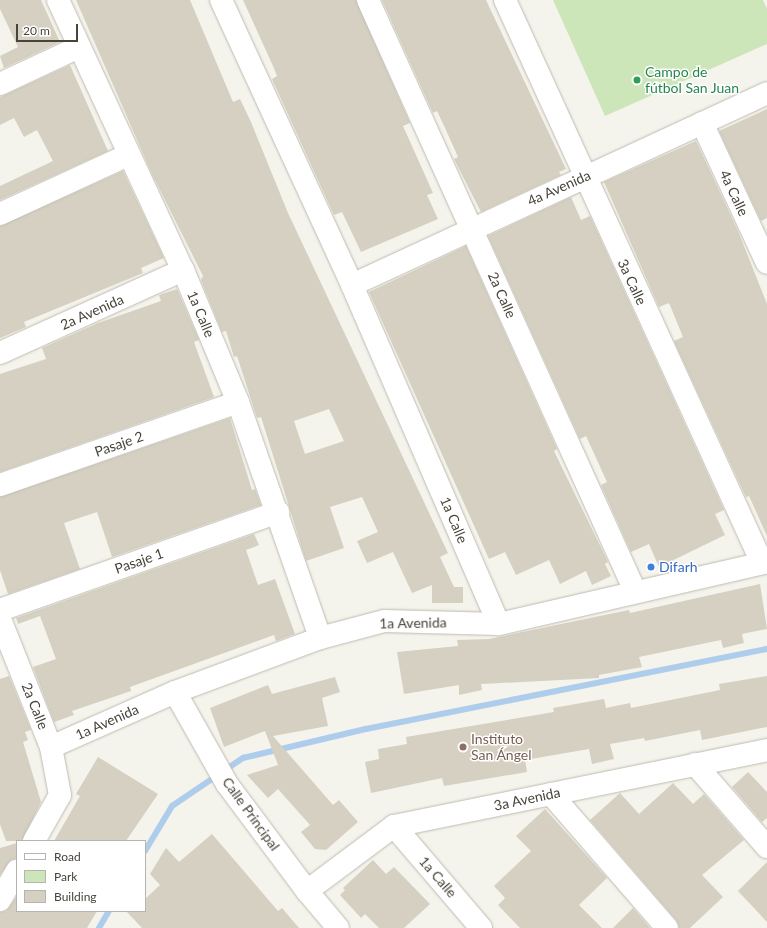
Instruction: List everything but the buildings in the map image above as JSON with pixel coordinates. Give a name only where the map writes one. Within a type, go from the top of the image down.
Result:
[{"type":"street","name":"1a Calle","points":[[58,0],[128,155],[183,270],[238,402],[278,512],[320,638]]},
{"type":"street","name":"1a Calle","points":[[221,0],[352,285],[499,624]]},
{"type":"street","name":"2a Calle","points":[[368,0],[636,591]]},
{"type":"street","name":"3a Calle","points":[[504,0],[583,177],[765,562]]},
{"type":"street","points":[[0,84],[79,47]]},
{"type":"street","name":"4a Avenida","points":[[352,285],[471,227],[767,93]]},
{"type":"street","name":"4a Calle","points":[[702,123],[767,262]]},
{"type":"street","points":[[0,214],[128,155]]},
{"type":"street","name":"2a Avenida","points":[[0,353],[183,270]]},
{"type":"street","name":"Pasaje 2","points":[[0,486],[238,402]]},
{"type":"street","name":"Pasaje 1","points":[[0,610],[278,512]]},
{"type":"street","name":"1a Avenida","points":[[51,747],[175,692],[320,638],[384,621],[499,624],[765,562]]},
{"type":"street","name":"2a Calle","points":[[0,619],[51,747],[60,795],[35,840]]},
{"type":"street","name":"Calle Principal","points":[[175,692],[214,758],[227,784],[307,891],[338,928]]},
{"type":"street","name":"3a Avenida","points":[[307,891],[394,826],[767,750]]},
{"type":"street","points":[[695,764],[767,847]]},
{"type":"street","points":[[551,794],[667,928]]},
{"type":"street","name":"1a Calle","points":[[394,826],[482,928]]},
{"type":"street","points":[[0,900],[16,873]]},
{"type":"green space","name":"Campo de fútbol San Juan","points":[[553,0],[763,0],[767,9],[767,44],[605,116]]},
{"type":"waterway","points":[[146,849],[172,806],[243,758],[366,729],[767,649]]},
{"type":"waterway","points":[[99,928],[108,912]]},
{"type":"place","name":"Campo de fútbol San Juan","points":[[637,80]]},
{"type":"place","name":"Difarh","points":[[651,567]]},
{"type":"place","name":"Instituto San Ángel","points":[[463,747]]}]
